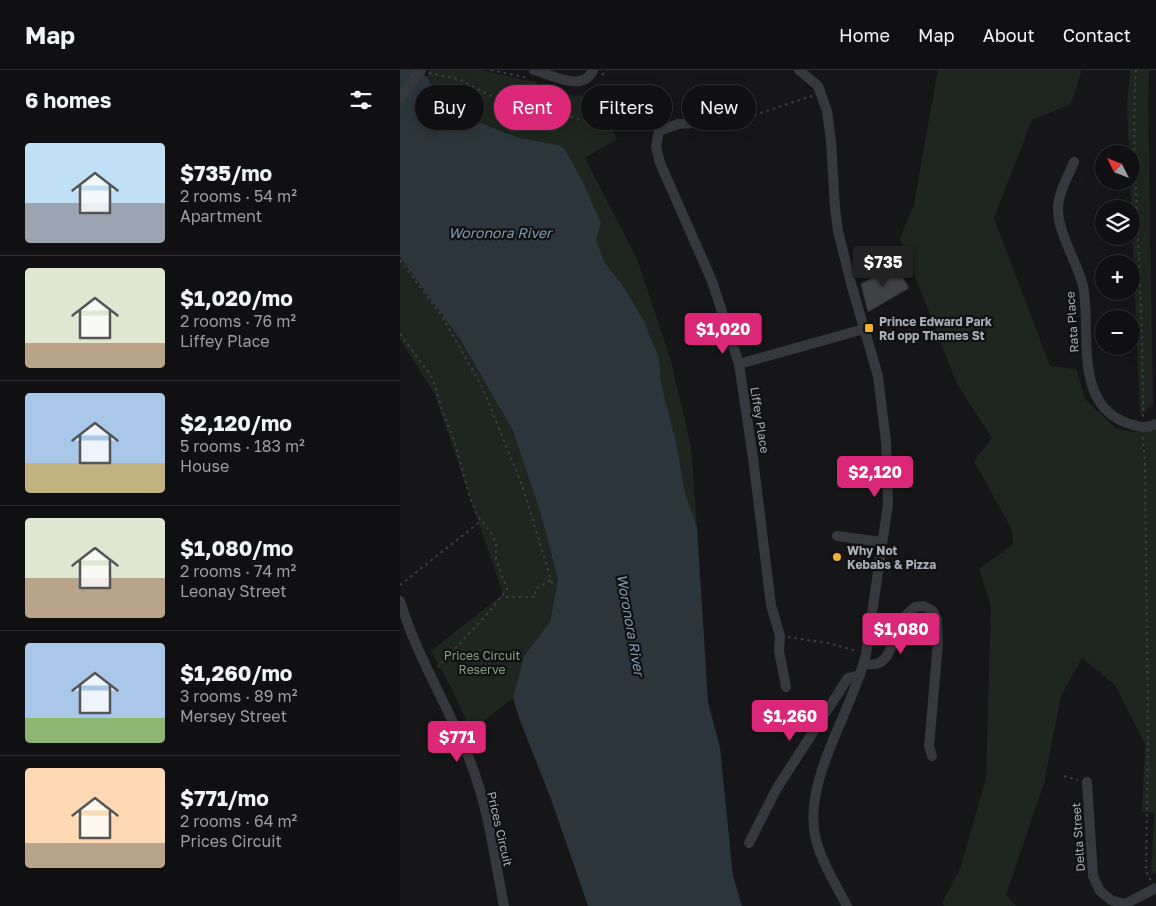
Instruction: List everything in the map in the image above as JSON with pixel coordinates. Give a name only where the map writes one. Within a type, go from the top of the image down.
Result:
[{"type":"street","points":[[534,70],[576,82],[588,78],[594,72]]},
{"type":"street","points":[[798,70],[812,81],[821,93],[829,122],[838,231],[878,376],[886,442],[888,504],[865,659],[817,784],[814,803],[813,825],[816,840],[822,857],[847,906]]},
{"type":"street","points":[[400,98],[423,71]]},
{"type":"street","points":[[659,131],[682,124]]},
{"type":"street","name":"Liffey Place","points":[[659,131],[656,147],[660,163],[712,281],[739,364],[754,458],[771,605],[780,636],[779,651],[786,687]]},
{"type":"street","name":"Rata Place","points":[[1074,162],[1060,196],[1058,210],[1060,227],[1076,262],[1086,303],[1090,380],[1096,396],[1107,410],[1120,420],[1143,428],[1156,424]]},
{"type":"street","points":[[739,364],[864,329]]},
{"type":"street","points":[[837,536],[882,542]]},
{"type":"street","name":"Prices Circuit","points":[[400,601],[403,624],[450,714],[474,771],[485,813],[504,906]]},
{"type":"street","points":[[865,659],[874,665],[883,661],[906,615],[914,607],[924,606],[933,610],[937,620],[938,642],[930,736],[932,756]]},
{"type":"street","points":[[749,842],[777,788],[842,686],[848,678],[860,675]]},
{"type":"street","name":"Delta Street","points":[[1087,782],[1093,876],[1100,891],[1111,900],[1125,904],[1154,885]]},
{"type":"path","points":[[1136,70],[1134,150],[1143,410]]},
{"type":"path","points":[[423,71],[459,79],[487,94],[515,105],[589,121],[610,117],[623,118],[659,131]]},
{"type":"path","points":[[756,114],[821,93]]},
{"type":"path","points":[[400,260],[442,316],[483,389],[522,485],[548,566],[552,583],[551,580],[535,589],[535,598],[502,597]]},
{"type":"path","points":[[400,334],[431,376],[455,443],[470,498],[481,521],[492,534],[496,543],[496,559],[507,589],[454,652],[429,672]]},
{"type":"path","points":[[1143,434],[1148,690],[1146,871],[1154,885]]},
{"type":"path","points":[[400,584],[481,521]]},
{"type":"path","points":[[780,636],[828,643],[865,659]]},
{"type":"path","points":[[1064,776],[1087,782]]},
{"type":"green space","points":[[480,70],[542,85],[494,85],[494,128],[484,124],[484,85],[431,85],[427,77],[429,71]]},
{"type":"green space","points":[[938,70],[1081,70],[1071,104],[1032,120],[994,218],[1050,366],[1076,369],[1085,399],[1117,429],[1134,432],[1156,430],[1156,871],[1151,875],[1154,813],[1142,812],[1145,744],[1115,685],[1082,658],[1061,696],[1044,783],[1006,895],[1016,906],[944,906],[942,903],[960,869],[986,778],[991,606],[979,569],[1013,544],[1011,528],[974,461],[992,438],[957,384],[900,238],[914,204]]},
{"type":"green space","points":[[1130,70],[1149,70],[1153,404],[1140,416],[1137,355],[1140,355],[1140,310],[1135,310],[1135,300],[1140,300],[1140,255],[1133,255],[1133,245],[1140,245],[1140,200],[1131,200],[1130,190],[1140,190],[1140,145],[1129,145],[1127,103]]},
{"type":"green space","points":[[571,95],[581,95],[581,130],[612,130],[617,139],[585,158],[637,259],[671,361],[691,447],[697,527],[685,493],[677,446],[661,383],[659,358],[643,319],[621,283],[605,263],[596,239],[601,223],[583,182],[565,149],[558,145],[520,138],[500,130],[571,130]]},
{"type":"green space","name":"Prices Circuit Reserve","points":[[400,257],[460,339],[513,431],[540,511],[558,579],[550,622],[524,656],[513,698],[471,731],[452,689],[431,651],[503,594],[435,395],[400,339]]},
{"type":"water","name":"Woronora River","points":[[400,70],[418,70],[427,77],[431,85],[415,85],[415,130],[484,130],[484,124],[494,128],[494,130],[499,130],[520,138],[558,145],[565,149],[583,182],[601,223],[596,239],[605,263],[621,283],[643,319],[659,358],[661,383],[677,446],[685,493],[697,527],[708,702],[720,748],[733,876],[742,906],[588,906],[513,698],[524,656],[550,622],[558,579],[540,511],[513,431],[460,339],[400,257]]},
{"type":"building","points":[[895,265],[909,288],[868,312],[861,284]]},
{"type":"place","name":"Prince Edward Park Rd opp Thames St","points":[[869,328]]},
{"type":"place","name":"Why Not Kebabs & Pizza","points":[[837,557]]}]
